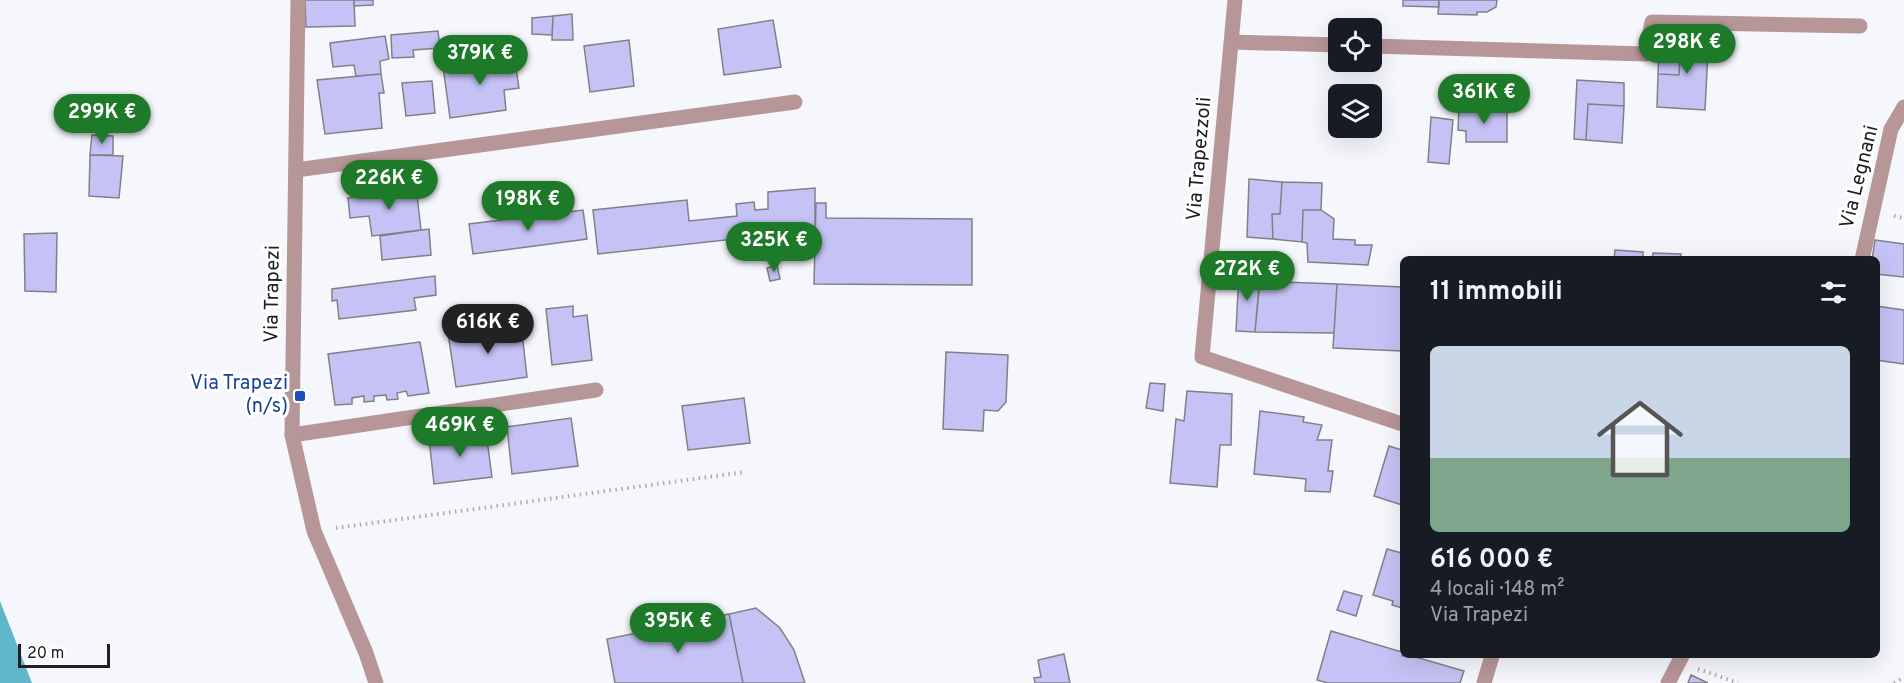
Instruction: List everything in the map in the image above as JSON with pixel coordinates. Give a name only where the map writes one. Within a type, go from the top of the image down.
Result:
[{"type":"street","name":"Via Trapezi","points":[[298,0],[292,435],[314,531],[366,653],[375,683]]},
{"type":"street","name":"Via Trapezzoli","points":[[1235,0],[1202,357],[1400,423]]},
{"type":"street","points":[[1382,46],[1646,54],[1652,22],[1860,26]]},
{"type":"street","points":[[1232,42],[1328,45]]},
{"type":"street","points":[[296,170],[795,102]]},
{"type":"street","name":"Via Legnani","points":[[1863,256],[1891,129],[1904,107]]},
{"type":"street","points":[[292,435],[596,390]]},
{"type":"street","points":[[1484,683],[1491,658]]},
{"type":"street","points":[[1668,683],[1680,659]]},
{"type":"path","points":[[314,531],[745,472]]},
{"type":"path","points":[[1680,659],[1738,683]]},
{"type":"path","points":[[1894,683],[1904,677]]},
{"type":"water","points":[[0,601],[32,683],[0,683]]},
{"type":"building","points":[[305,0],[354,0],[355,26],[306,27]]},
{"type":"building","points":[[354,0],[373,0],[373,5],[354,6]]},
{"type":"building","points":[[1403,0],[1439,0],[1439,7],[1403,6]]},
{"type":"building","points":[[1439,0],[1497,0],[1496,7],[1487,12],[1477,12],[1477,15],[1438,14]]},
{"type":"building","points":[[572,14],[573,40],[552,40],[553,16]]},
{"type":"building","points":[[553,16],[552,35],[532,34],[532,18]]},
{"type":"building","points":[[773,20],[781,67],[724,75],[718,29]]},
{"type":"building","points":[[1660,30],[1682,31],[1679,75],[1658,74]]},
{"type":"building","points":[[438,31],[440,48],[413,50],[414,57],[392,58],[391,35]]},
{"type":"building","points":[[1682,31],[1709,32],[1705,110],[1657,107],[1658,74],[1679,75]]},
{"type":"building","points":[[385,36],[389,59],[380,61],[381,74],[356,76],[354,65],[333,67],[330,43]]},
{"type":"building","points":[[629,40],[634,86],[590,92],[584,46]]},
{"type":"building","points":[[514,56],[519,88],[504,90],[506,110],[450,118],[443,66]]},
{"type":"building","points":[[381,74],[384,93],[379,93],[382,128],[325,134],[317,80]]},
{"type":"building","points":[[1461,77],[1506,80],[1507,110],[1459,108]]},
{"type":"building","points":[[1577,80],[1624,83],[1624,106],[1588,104],[1586,140],[1574,139]]},
{"type":"building","points":[[432,81],[435,113],[406,116],[402,83]]},
{"type":"building","points":[[1588,104],[1624,106],[1622,143],[1586,140]]},
{"type":"building","points":[[1459,108],[1507,110],[1507,142],[1466,142],[1466,131],[1458,130]]},
{"type":"building","points":[[1431,117],[1453,120],[1449,164],[1428,162]]},
{"type":"building","points":[[92,135],[113,136],[113,155],[90,155]]},
{"type":"building","points":[[90,155],[123,156],[119,198],[89,196]]},
{"type":"building","points":[[1249,179],[1282,182],[1280,214],[1272,214],[1273,239],[1247,237]]},
{"type":"building","points":[[1282,182],[1322,183],[1321,210],[1303,210],[1302,242],[1273,239],[1272,214],[1280,214]]},
{"type":"building","points":[[416,186],[421,230],[372,236],[369,216],[350,218],[348,198]]},
{"type":"building","points":[[815,188],[815,230],[598,254],[593,210],[687,200],[689,221],[737,216],[736,204],[754,202],[755,210],[768,209],[768,192]]},
{"type":"building","points":[[816,203],[826,203],[826,218],[972,219],[972,285],[814,284]]},
{"type":"building","points":[[583,210],[587,239],[473,254],[469,224]]},
{"type":"building","points":[[1303,210],[1321,210],[1334,219],[1333,239],[1355,240],[1355,245],[1372,245],[1368,265],[1308,262],[1307,243],[1302,242]]},
{"type":"building","points":[[429,229],[431,255],[382,260],[380,236]]},
{"type":"building","points":[[57,233],[56,292],[25,291],[24,234]]},
{"type":"building","points":[[1875,240],[1904,244],[1904,277],[1880,274],[1880,256],[1873,256]]},
{"type":"building","points":[[1615,250],[1643,252],[1643,256],[1614,256]]},
{"type":"building","points":[[1653,253],[1681,254],[1681,256],[1653,256]]},
{"type":"building","points":[[777,265],[780,279],[770,281],[767,268]]},
{"type":"building","points":[[1239,272],[1260,275],[1255,332],[1236,331]]},
{"type":"building","points":[[435,276],[436,295],[414,298],[416,310],[339,319],[337,300],[332,301],[332,289]]},
{"type":"building","points":[[1260,281],[1337,284],[1334,333],[1255,332]]},
{"type":"building","points":[[1337,284],[1400,287],[1400,351],[1333,348]]},
{"type":"building","points":[[573,306],[573,317],[587,315],[592,360],[552,365],[546,309]]},
{"type":"building","points":[[1880,307],[1904,310],[1904,364],[1880,361]]},
{"type":"building","points":[[519,311],[521,324],[448,333],[446,320]]},
{"type":"building","points":[[521,324],[527,377],[456,387],[448,333]]},
{"type":"building","points":[[420,342],[429,393],[408,396],[406,391],[397,393],[398,399],[387,400],[386,395],[374,396],[374,401],[364,402],[364,396],[352,398],[352,404],[335,405],[328,354]]},
{"type":"building","points":[[946,352],[1008,355],[1006,402],[998,411],[984,410],[983,431],[943,429]]},
{"type":"building","points":[[1150,383],[1165,384],[1163,411],[1146,408]]},
{"type":"building","points":[[1187,391],[1232,394],[1231,445],[1220,445],[1217,487],[1170,483],[1176,419],[1184,421]]},
{"type":"building","points":[[744,398],[750,443],[688,450],[682,406]]},
{"type":"building","points":[[1260,411],[1304,417],[1303,422],[1322,425],[1317,440],[1332,440],[1328,471],[1333,471],[1330,492],[1305,491],[1306,479],[1254,474]]},
{"type":"building","points":[[571,418],[578,466],[512,474],[507,427]]},
{"type":"building","points":[[486,432],[492,477],[434,484],[429,438]]},
{"type":"building","points":[[1389,446],[1400,449],[1400,504],[1374,496]]},
{"type":"building","points":[[1387,549],[1400,552],[1400,607],[1392,605],[1393,601],[1373,595]]},
{"type":"building","points":[[1344,591],[1362,596],[1356,616],[1337,610]]},
{"type":"building","points":[[756,608],[780,628],[794,650],[805,683],[743,683],[729,614]]},
{"type":"building","points":[[729,614],[743,683],[615,683],[607,639]]},
{"type":"building","points":[[1331,631],[1400,651],[1400,658],[1419,658],[1464,671],[1460,683],[1328,683],[1317,680]]},
{"type":"building","points":[[1064,654],[1070,683],[1035,683],[1034,678],[1041,677],[1038,660]]},
{"type":"building","points":[[1691,675],[1708,683],[1688,683]]},
{"type":"place","name":"Via Trapezi (n/s)","points":[[300,396]]}]
